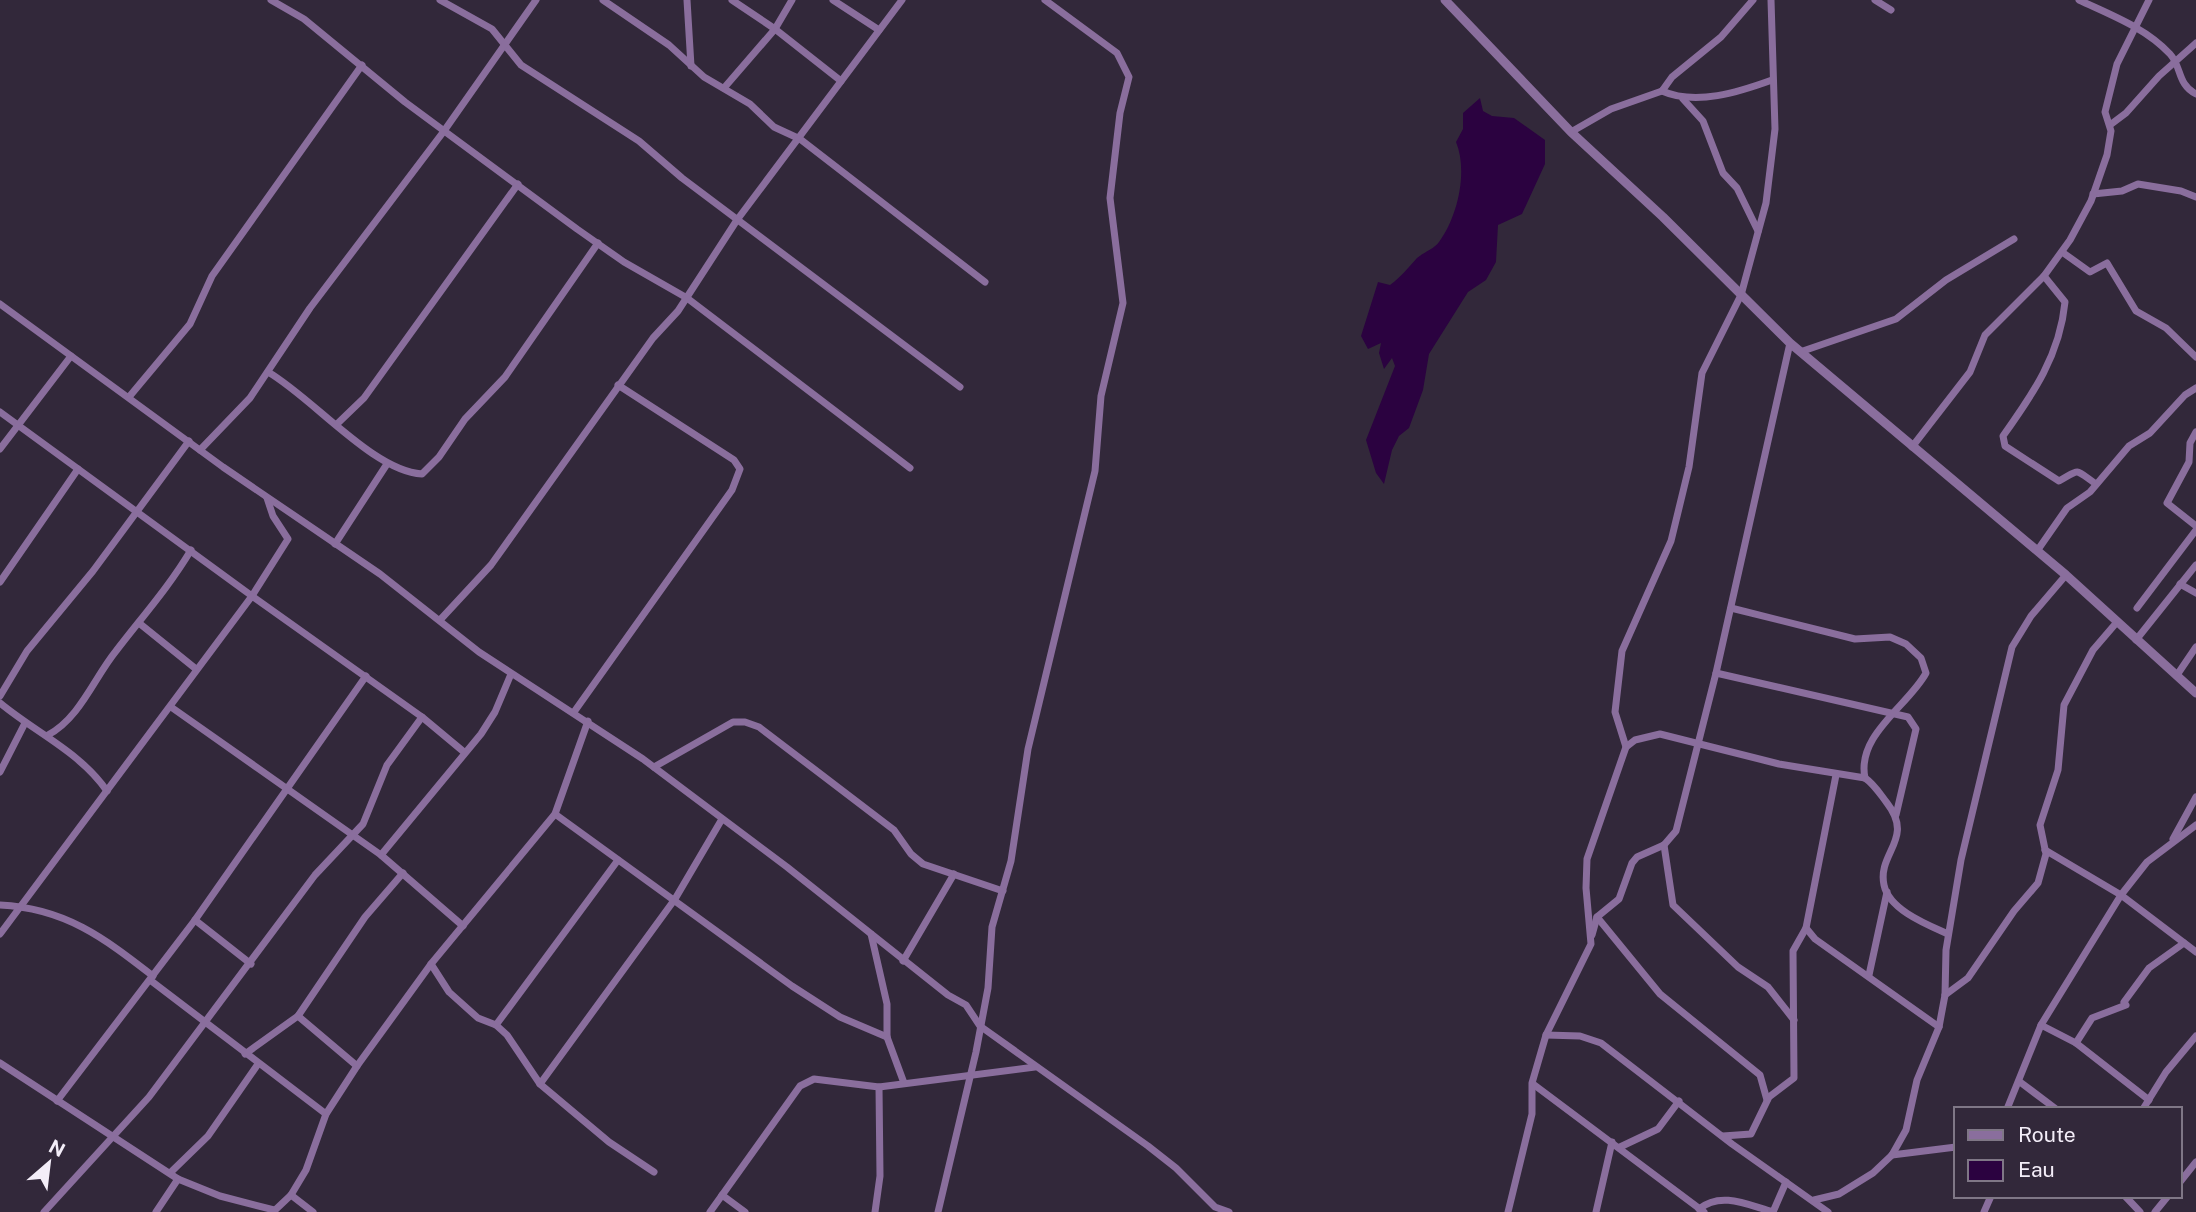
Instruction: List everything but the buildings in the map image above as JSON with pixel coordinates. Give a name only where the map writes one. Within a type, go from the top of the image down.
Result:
[{"type":"street","points":[[271,0],[304,19],[444,131],[598,243],[687,298],[910,468]]},
{"type":"street","points":[[440,0],[492,29],[521,65],[644,145],[737,220],[960,387]]},
{"type":"street","points":[[200,450],[250,398],[310,308],[444,131],[536,0]]},
{"type":"street","points":[[604,0],[669,45],[691,66],[750,104],[774,127],[800,139],[985,282]]},
{"type":"street","points":[[687,0],[691,66]]},
{"type":"street","points":[[732,0],[775,29],[841,81]]},
{"type":"street","points":[[723,88],[775,29],[792,0]]},
{"type":"street","points":[[833,0],[879,30]]},
{"type":"street","points":[[440,620],[491,565],[618,385],[687,298],[737,220],[902,0]]},
{"type":"street","points":[[938,1212],[988,988],[987,962],[992,927],[1011,861],[1019,793],[1033,723],[1095,471],[1101,396],[1123,303],[1110,198],[1120,113],[1129,77],[1117,53],[1045,0]]},
{"type":"street","points":[[1445,0],[1571,132],[1663,217],[1790,343],[2066,575],[2196,693]]},
{"type":"street","points":[[1453,9],[1460,0]]},
{"type":"street","points":[[1571,132],[1611,109],[1662,91],[1672,77],[1721,37],[1753,0]]},
{"type":"street","points":[[1626,747],[1615,712],[1622,651],[1671,541],[1689,467],[1704,366],[1741,295],[1773,164],[1775,116],[1771,0]]},
{"type":"street","points":[[1875,0],[1891,10]]},
{"type":"street","points":[[2079,0],[2135,26],[2176,62],[2178,75],[2185,87],[2196,94]]},
{"type":"street","points":[[1912,447],[1970,372],[1985,335],[2044,276],[2062,252],[2093,194],[2107,155],[2110,125],[2105,112],[2108,92],[2135,26],[2149,0]]},
{"type":"street","points":[[2110,125],[2126,113],[2196,43]]},
{"type":"street","points":[[129,397],[190,324],[212,276],[362,65]]},
{"type":"street","points":[[1662,91],[1684,99],[1736,93],[1772,79]]},
{"type":"street","points":[[1684,99],[1707,128],[1723,173],[1737,188],[1758,231]]},
{"type":"street","points":[[337,424],[365,398],[517,184]]},
{"type":"street","points":[[2093,194],[2122,191],[2138,184],[2181,191],[2196,197]]},
{"type":"street","points":[[1800,352],[1896,319],[1946,280],[2014,239]]},
{"type":"street","points":[[268,372],[297,390],[387,464],[406,473],[422,474],[439,457],[465,419],[505,377],[598,243]]},
{"type":"street","points":[[2062,252],[2090,272],[2107,263],[2136,311],[2166,328],[2196,357]]},
{"type":"street","points":[[2044,276],[2064,302],[2057,340],[2048,370],[2003,436],[2003,441],[2005,446],[2059,481],[2070,471],[2077,471],[2096,484]]},
{"type":"street","points":[[0,304],[511,674],[588,720],[654,767],[871,933],[903,961],[948,995],[967,1005],[980,1027],[1167,1160],[1215,1207],[1229,1212]]},
{"type":"street","points":[[1508,1212],[1532,1114],[1532,1083],[1546,1035],[1591,944],[1597,917],[1619,899],[1637,857],[1664,845],[1679,824],[1700,743],[1790,343]]},
{"type":"street","points":[[0,449],[71,356]]},
{"type":"street","points":[[574,712],[732,490],[740,469],[734,460],[618,385]]},
{"type":"street","points":[[2037,551],[2067,508],[2096,484],[2129,446],[2150,433],[2185,395],[2196,388]]},
{"type":"street","points":[[0,412],[366,676],[464,752]]},
{"type":"street","points":[[2137,608],[2196,528],[2167,503],[2188,465],[2190,443],[2196,432]]},
{"type":"street","points":[[0,696],[27,652],[93,572],[189,441]]},
{"type":"street","points":[[334,544],[387,464]]},
{"type":"street","points":[[0,582],[78,469]]},
{"type":"street","points":[[0,934],[252,596],[288,539],[273,516],[267,498]]},
{"type":"street","points":[[48,735],[63,727],[191,550]]},
{"type":"street","points":[[2136,640],[2196,565]]},
{"type":"street","points":[[1814,1200],[1839,1194],[1873,1173],[1892,1155],[1906,1130],[1917,1080],[1939,1027],[1945,995],[1948,934],[1972,810],[2012,647],[2031,616],[2066,575]]},
{"type":"street","points":[[2180,584],[2196,593]]},
{"type":"street","points":[[1731,608],[1855,639],[1890,637],[1906,644],[1921,658],[1926,673],[1919,685],[1892,713],[1867,753],[1865,778]]},
{"type":"street","points":[[1945,995],[1968,978],[2014,911],[2034,891],[2046,861],[2040,825],[2058,770],[2064,705],[2093,650],[2117,622]]},
{"type":"street","points":[[139,624],[196,669]]},
{"type":"street","points":[[2176,675],[2196,647]]},
{"type":"street","points":[[1716,673],[1908,718],[1916,729],[1896,815]]},
{"type":"street","points":[[380,855],[481,734],[495,712],[511,674]]},
{"type":"street","points":[[57,1101],[195,920],[366,676]]},
{"type":"street","points":[[0,703],[25,723],[48,735],[96,777],[107,791]]},
{"type":"street","points":[[171,707],[380,855],[463,926]]},
{"type":"street","points":[[44,1212],[149,1097],[315,875],[363,824],[387,765],[422,718]]},
{"type":"street","points":[[0,1063],[178,1180],[220,1196],[273,1211],[291,1195],[306,1170],[326,1114],[357,1066],[431,964],[555,814],[588,720]]},
{"type":"street","points":[[654,767],[733,722],[745,722],[759,727],[848,792],[894,830],[911,854],[923,864],[1003,891]]},
{"type":"street","points":[[0,772],[25,723]]},
{"type":"street","points":[[1591,944],[1586,888],[1587,859],[1626,747],[1635,740],[1660,734],[1836,775],[1865,778],[1896,815],[1899,824],[1884,877],[1886,892],[1869,975]]},
{"type":"street","points":[[1722,1136],[1751,1133],[1767,1100],[1794,1078],[1793,951],[1806,928],[1836,775]]},
{"type":"street","points":[[2171,842],[2196,797]]},
{"type":"street","points":[[555,814],[792,986],[840,1017],[887,1037]]},
{"type":"street","points":[[540,1084],[675,899],[722,818]]},
{"type":"street","points":[[2008,1107],[2041,1025],[2121,895],[2147,862],[2196,825]]},
{"type":"street","points":[[1664,845],[1673,905],[1738,967],[1768,986],[1794,1020]]},
{"type":"street","points":[[2045,850],[2121,895],[2196,952]]},
{"type":"street","points":[[496,1024],[618,860]]},
{"type":"street","points":[[245,1055],[298,1016],[365,917],[402,873]]},
{"type":"street","points":[[903,961],[954,874]]},
{"type":"street","points":[[1886,892],[1920,922],[1948,934]]},
{"type":"street","points":[[0,905],[20,905],[81,924],[245,1055],[326,1114]]},
{"type":"street","points":[[1597,917],[1660,994],[1760,1075],[1767,1100]]},
{"type":"street","points":[[195,920],[251,964]]},
{"type":"street","points":[[1806,928],[1815,939],[1939,1027]]},
{"type":"street","points":[[871,933],[887,1004],[887,1037],[904,1083]]},
{"type":"street","points":[[2076,1043],[2092,1018],[2125,1004],[2142,974],[2184,943]]},
{"type":"street","points":[[431,964],[449,992],[478,1018],[496,1024],[540,1084],[609,1142],[654,1172]]},
{"type":"street","points":[[298,1016],[357,1066]]},
{"type":"street","points":[[2041,1025],[2076,1043],[2149,1100]]},
{"type":"street","points":[[1546,1035],[1580,1036],[1601,1043],[1722,1136],[1828,1212]]},
{"type":"street","points":[[2144,1107],[2166,1072],[2196,1036]]},
{"type":"street","points":[[170,1173],[208,1136],[258,1064]]},
{"type":"street","points":[[710,1212],[800,1086],[814,1079],[878,1087],[971,1073],[1035,1067]]},
{"type":"street","points":[[2020,1082],[2053,1107]]},
{"type":"street","points":[[1532,1083],[1701,1210],[1710,1200],[1729,1200],[1773,1212],[1786,1182]]},
{"type":"street","points":[[875,1212],[880,1176],[878,1087]]},
{"type":"street","points":[[1620,1147],[1658,1129],[1679,1101]]},
{"type":"street","points":[[1596,1212],[1612,1142]]},
{"type":"street","points":[[1892,1155],[1954,1147]]},
{"type":"street","points":[[2182,1180],[2196,1162]]},
{"type":"street","points":[[156,1212],[178,1180]]},
{"type":"street","points":[[291,1195],[313,1212]]},
{"type":"street","points":[[722,1195],[745,1212]]},
{"type":"street","points":[[2127,1198],[2140,1212]]},
{"type":"street","points":[[2155,1212],[2166,1198]]},
{"type":"water","points":[[1480,98],[1483,111],[1492,116],[1514,118],[1545,140],[1545,164],[1522,214],[1498,225],[1496,262],[1486,280],[1468,292],[1429,354],[1423,390],[1409,428],[1399,436],[1392,450],[1384,484],[1376,473],[1366,440],[1395,366],[1392,358],[1384,369],[1379,353],[1381,343],[1368,349],[1361,336],[1378,282],[1390,285],[1417,258],[1437,244],[1446,231],[1456,207],[1461,180],[1456,142],[1463,129],[1463,113]]}]
